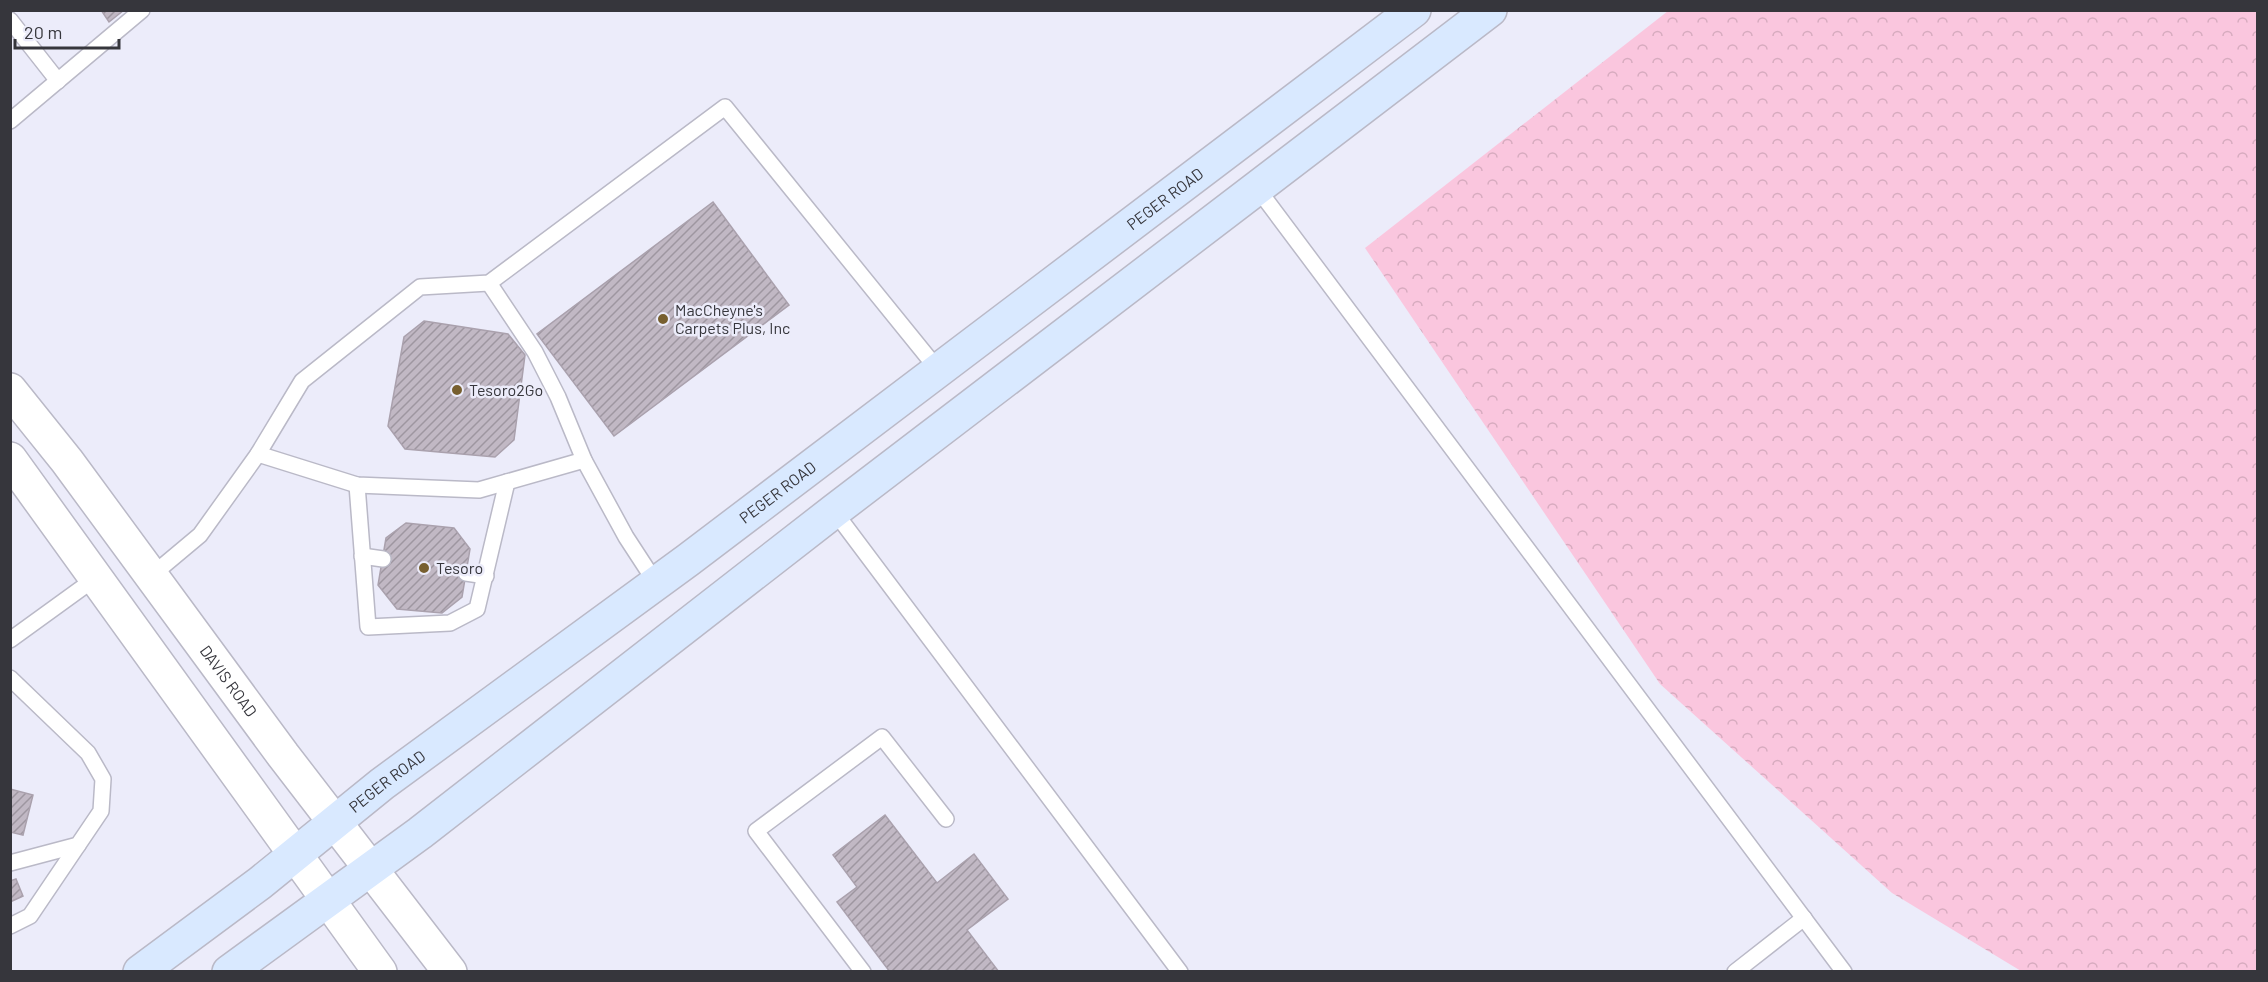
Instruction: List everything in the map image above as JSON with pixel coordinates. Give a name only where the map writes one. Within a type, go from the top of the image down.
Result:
[{"type":"main road","name":"PEGER ROAD","points":[[140,972],[296,854],[391,777],[656,583],[939,371],[1414,10]]},
{"type":"main road","points":[[229,972],[439,818],[834,511],[1490,10]]},
{"type":"street","name":"DAVIS ROAD","points":[[10,390],[450,972]]},
{"type":"street","points":[[10,459],[380,972]]},
{"type":"lane","points":[[10,121],[142,10]]},
{"type":"lane","points":[[10,20],[58,81]]},
{"type":"lane","points":[[151,576],[200,534],[258,454],[302,381],[420,287],[489,283],[725,107],[939,371]]},
{"type":"lane","points":[[1257,188],[1844,972]]},
{"type":"lane","points":[[489,283],[540,361],[558,397],[584,460],[626,537],[656,583]]},
{"type":"lane","points":[[258,454],[357,485],[479,490],[584,460]]},
{"type":"lane","points":[[357,485],[368,627],[450,623],[477,609],[507,482]]},
{"type":"lane","points":[[834,511],[1180,972]]},
{"type":"lane","points":[[362,556],[383,559]]},
{"type":"lane","points":[[466,573],[486,576]]},
{"type":"lane","points":[[10,640],[97,577]]},
{"type":"lane","points":[[10,678],[88,753],[103,779],[101,811],[30,916],[10,926]]},
{"type":"lane","points":[[863,972],[756,831],[882,737],[946,819]]},
{"type":"lane","points":[[10,863],[78,845]]},
{"type":"lane","points":[[1735,972],[1804,918]]},
{"type":"green space","points":[[1668,11],[2257,11],[2257,971],[2021,971],[1892,893],[1660,684],[1365,248]]},
{"type":"building","points":[[101,10],[124,10],[109,22]]},
{"type":"building","name":"MacCheyne's Carpets Plus, Inc","points":[[713,202],[789,305],[614,436],[537,334]]},
{"type":"building","name":"Tesoro2Go","points":[[424,321],[508,334],[525,355],[514,440],[495,457],[405,449],[388,426],[404,337]]},
{"type":"building","points":[[406,523],[454,528],[470,549],[462,597],[442,613],[397,609],[378,585],[386,538]]},
{"type":"building","points":[[10,789],[33,795],[23,835],[10,832]]},
{"type":"building","points":[[885,815],[937,883],[974,854],[1008,899],[967,930],[999,972],[890,972],[837,902],[857,887],[833,855]]},
{"type":"building","points":[[16,879],[23,896],[10,902],[10,881]]},
{"type":"place","name":"MacCheyne's Carpets Plus, Inc","points":[[663,319]]},
{"type":"place","name":"Tesoro2Go","points":[[457,390]]},
{"type":"place","name":"Tesoro","points":[[424,568]]}]
